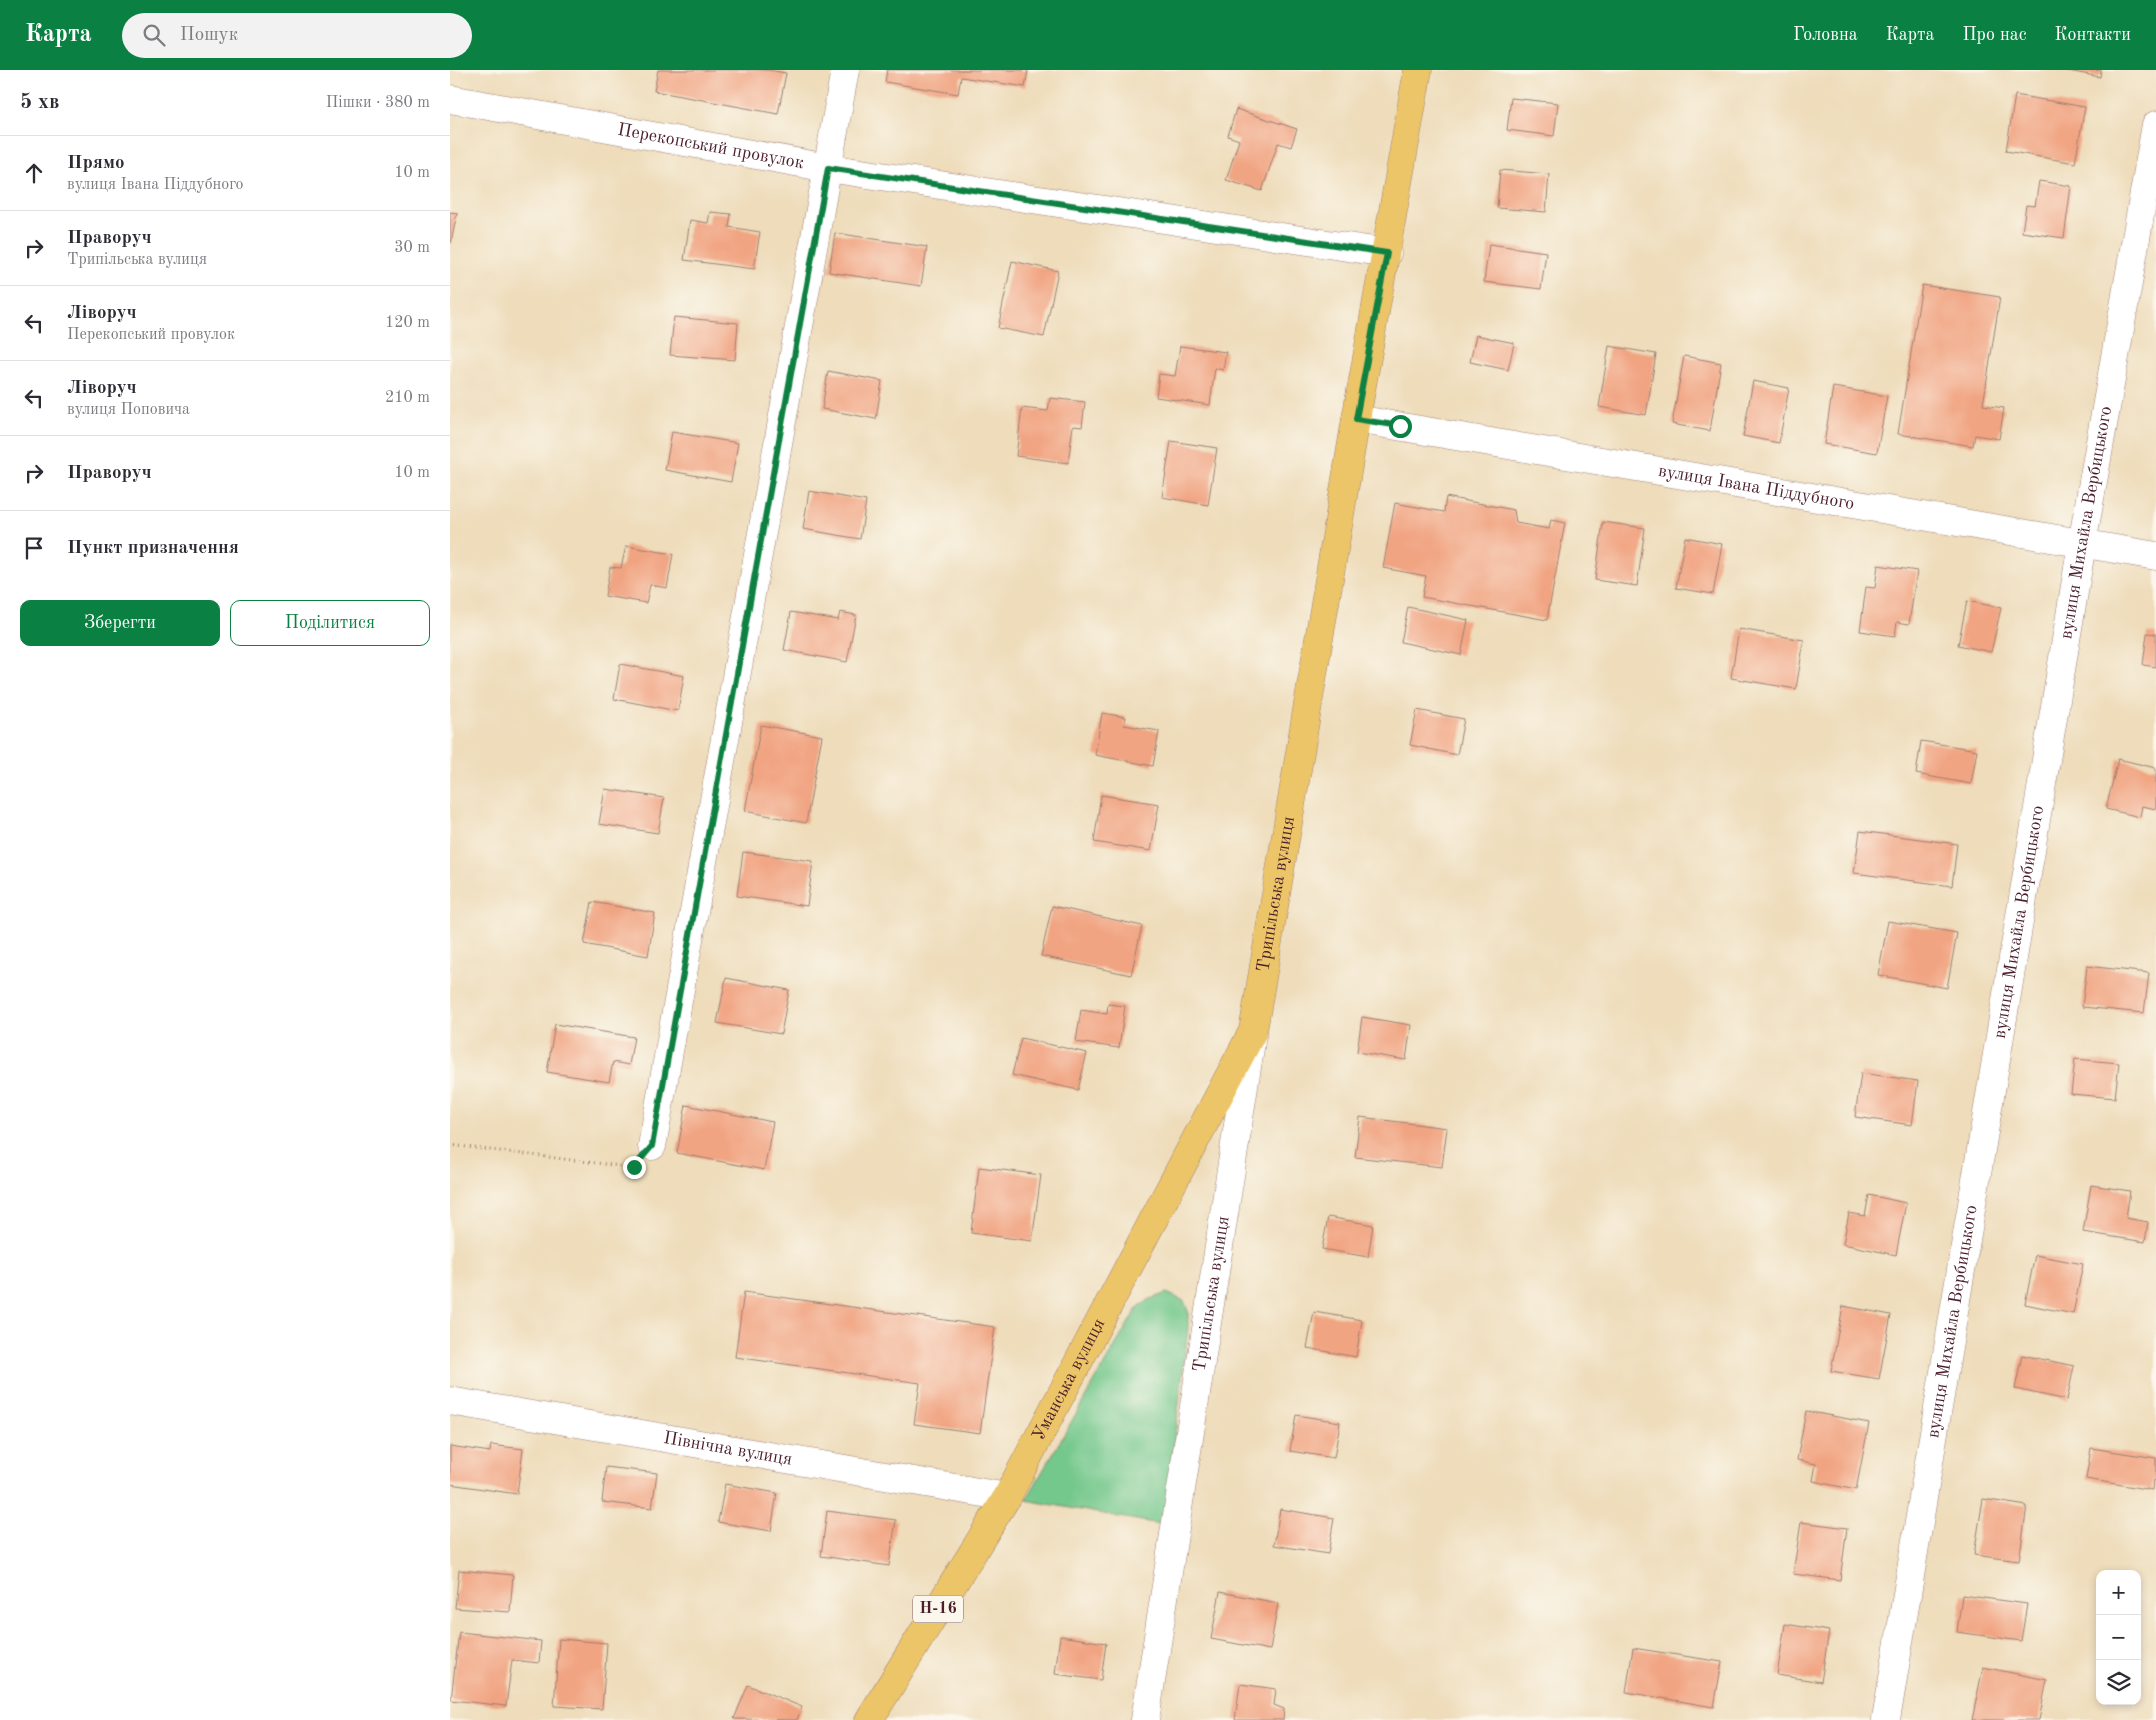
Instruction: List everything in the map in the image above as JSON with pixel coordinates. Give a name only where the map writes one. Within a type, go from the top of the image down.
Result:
[{"type":"main road","name":"Трипільська вулиця","points":[[1253,1031],[1356,419],[1418,70]]},
{"type":"main road","name":"Уманська вулиця","points":[[869,1720],[1007,1497],[1253,1031]]},
{"type":"street","points":[[652,1146],[845,70]]},
{"type":"street","name":"Перекопський провулок","points":[[450,99],[828,168],[1387,253]]},
{"type":"street","name":"вулиця Михайла Вербицького","points":[[1886,1720],[2082,544],[2156,125]]},
{"type":"street","name":"вулиця Івана Піддубного","points":[[1356,419],[2156,556]]},
{"type":"street","name":"Трипільська вулиця","points":[[1145,1720],[1253,1031]]},
{"type":"street","name":"Північна вулиця","points":[[450,1402],[1007,1497]]},
{"type":"path","points":[[450,1145],[634,1167],[652,1146]]},
{"type":"green space","points":[[1167,1293],[1184,1301],[1188,1311],[1188,1329],[1164,1525],[1026,1500],[1136,1310],[1150,1299]]},
{"type":"building","points":[[658,70],[768,70],[786,73],[778,114],[654,91]]},
{"type":"building","points":[[887,70],[1028,70],[1025,87],[961,77],[958,94],[885,82]]},
{"type":"building","points":[[2063,70],[2101,70],[2100,77]]},
{"type":"building","points":[[2015,95],[2085,107],[2075,163],[2006,151]]},
{"type":"building","points":[[1511,98],[1558,103],[1554,136],[1507,130]]},
{"type":"building","points":[[1236,109],[1297,129],[1291,147],[1278,143],[1262,191],[1226,180],[1239,140],[1228,136]]},
{"type":"building","points":[[1500,170],[1549,174],[1546,212],[1497,208]]},
{"type":"building","points":[[2039,181],[2071,186],[2064,238],[2022,232],[2026,205],[2035,206]]},
{"type":"building","points":[[450,212],[457,213],[451,243],[450,243]]},
{"type":"building","points":[[710,212],[731,214],[729,227],[760,232],[754,269],[684,260],[690,220],[708,223]]},
{"type":"building","points":[[835,233],[927,247],[921,286],[829,272]]},
{"type":"building","points":[[1489,244],[1546,252],[1541,289],[1484,282]]},
{"type":"building","points":[[1012,261],[1058,271],[1044,337],[998,328]]},
{"type":"building","points":[[1922,285],[2000,297],[1983,405],[2004,408],[1999,439],[1975,435],[1973,446],[1898,434]]},
{"type":"building","points":[[674,317],[738,323],[735,360],[670,355]]},
{"type":"building","points":[[1476,335],[1514,343],[1508,370],[1470,362]]},
{"type":"building","points":[[1180,346],[1226,352],[1223,370],[1215,368],[1210,405],[1156,397],[1159,374],[1175,376]]},
{"type":"building","points":[[1609,346],[1656,354],[1646,415],[1599,407]]},
{"type":"building","points":[[1684,356],[1721,363],[1710,431],[1672,424]]},
{"type":"building","points":[[828,371],[882,381],[876,419],[822,409]]},
{"type":"building","points":[[1753,381],[1789,388],[1779,443],[1743,436]]},
{"type":"building","points":[[1833,387],[1887,396],[1877,453],[1824,444]]},
{"type":"building","points":[[1050,398],[1085,402],[1082,427],[1073,426],[1068,463],[1016,456],[1022,408],[1048,411]]},
{"type":"building","points":[[672,432],[738,443],[731,482],[665,470]]},
{"type":"building","points":[[1171,441],[1217,448],[1208,505],[1162,497]]},
{"type":"building","points":[[809,491],[866,501],[860,539],[803,529]]},
{"type":"building","points":[[1446,497],[1514,510],[1516,523],[1549,529],[1551,520],[1565,523],[1547,620],[1422,597],[1426,576],[1383,568],[1395,503],[1444,512]]},
{"type":"building","points":[[1603,522],[1645,528],[1637,586],[1595,580]]},
{"type":"building","points":[[1685,537],[1722,544],[1713,594],[1676,588]]},
{"type":"building","points":[[626,546],[673,554],[667,588],[650,585],[646,603],[605,596],[610,567],[621,568]]},
{"type":"building","points":[[1878,565],[1917,571],[1909,624],[1897,622],[1895,636],[1860,631],[1866,587],[1875,588]]},
{"type":"building","points":[[1967,601],[2001,608],[1991,652],[1958,645]]},
{"type":"building","points":[[1408,607],[1468,620],[1461,655],[1401,642]]},
{"type":"building","points":[[791,612],[838,620],[840,612],[856,615],[847,662],[784,650]]},
{"type":"building","points":[[1739,629],[1804,640],[1796,689],[1731,678]]},
{"type":"building","points":[[2147,633],[2156,634],[2156,667],[2143,665]]},
{"type":"building","points":[[620,664],[684,676],[678,711],[614,699]]},
{"type":"building","points":[[1417,710],[1464,719],[1457,755],[1410,745]]},
{"type":"building","points":[[1102,713],[1126,717],[1124,725],[1159,731],[1153,766],[1095,755]]},
{"type":"building","points":[[761,725],[822,736],[806,823],[745,811]]},
{"type":"building","points":[[1921,741],[1977,750],[1971,784],[1916,774]]},
{"type":"building","points":[[2118,759],[2156,768],[2156,809],[2142,806],[2140,817],[2106,809]]},
{"type":"building","points":[[605,789],[664,798],[658,833],[599,824]]},
{"type":"building","points":[[1101,795],[1159,804],[1151,851],[1094,842]]},
{"type":"building","points":[[1860,831],[1957,844],[1952,886],[1854,873]]},
{"type":"building","points":[[743,852],[813,861],[807,906],[737,896]]},
{"type":"building","points":[[592,902],[655,913],[648,956],[584,944]]},
{"type":"building","points":[[1052,906],[1142,926],[1131,975],[1041,956]]},
{"type":"building","points":[[1888,921],[1957,933],[1947,988],[1878,975]]},
{"type":"building","points":[[2087,966],[2149,973],[2144,1013],[2082,1007]]},
{"type":"building","points":[[726,978],[789,990],[781,1034],[717,1023]]},
{"type":"building","points":[[1108,1004],[1125,1006],[1119,1048],[1076,1042],[1081,1010],[1107,1014]]},
{"type":"building","points":[[1362,1017],[1411,1025],[1406,1060],[1357,1052]]},
{"type":"building","points":[[555,1024],[634,1037],[629,1065],[613,1062],[609,1082],[547,1072]]},
{"type":"building","points":[[1021,1038],[1087,1053],[1078,1090],[1012,1075]]},
{"type":"building","points":[[2075,1059],[2119,1063],[2115,1098],[2071,1094]]},
{"type":"building","points":[[1861,1073],[1918,1081],[1912,1125],[1855,1117]]},
{"type":"building","points":[[686,1105],[773,1122],[764,1170],[677,1153]]},
{"type":"building","points":[[1360,1117],[1447,1128],[1442,1167],[1355,1157]]},
{"type":"building","points":[[979,1167],[1041,1175],[1032,1241],[971,1233]]},
{"type":"building","points":[[2091,1185],[2130,1191],[2126,1218],[2148,1222],[2145,1242],[2083,1232]]},
{"type":"building","points":[[1869,1195],[1906,1203],[1896,1255],[1843,1244],[1849,1213],[1865,1216]]},
{"type":"building","points":[[1328,1217],[1373,1225],[1368,1257],[1322,1249]]},
{"type":"building","points":[[2035,1255],[2083,1264],[2073,1314],[2025,1304]]},
{"type":"building","points":[[744,1292],[995,1327],[980,1433],[914,1424],[920,1383],[735,1357]]},
{"type":"building","points":[[1843,1306],[1891,1315],[1879,1379],[1831,1371]]},
{"type":"building","points":[[1314,1312],[1362,1320],[1356,1357],[1307,1348]]},
{"type":"building","points":[[2022,1355],[2074,1366],[2067,1400],[2015,1389]]},
{"type":"building","points":[[1806,1411],[1869,1423],[1856,1490],[1813,1481],[1816,1464],[1797,1460]]},
{"type":"building","points":[[1296,1415],[1340,1422],[1334,1458],[1290,1451]]},
{"type":"building","points":[[491,1445],[523,1449],[517,1494],[450,1484],[450,1446],[490,1452]]},
{"type":"building","points":[[2091,1448],[2156,1458],[2156,1481],[2153,1480],[2152,1490],[2086,1479]]},
{"type":"building","points":[[606,1467],[657,1473],[652,1508],[602,1502]]},
{"type":"building","points":[[725,1484],[777,1493],[771,1531],[718,1522]]},
{"type":"building","points":[[1983,1499],[2027,1506],[2019,1561],[1974,1555]]},
{"type":"building","points":[[1280,1509],[1334,1518],[1328,1554],[1274,1545]]},
{"type":"building","points":[[827,1511],[896,1520],[889,1566],[821,1556]]},
{"type":"building","points":[[1801,1522],[1847,1528],[1840,1580],[1793,1574]]},
{"type":"building","points":[[459,1570],[513,1575],[510,1612],[455,1608]]},
{"type":"building","points":[[1220,1592],[1278,1603],[1270,1650],[1211,1639]]},
{"type":"building","points":[[1962,1595],[2027,1604],[2021,1641],[1957,1632]]},
{"type":"building","points":[[1785,1624],[1829,1631],[1821,1682],[1777,1675]]},
{"type":"building","points":[[459,1632],[541,1641],[539,1663],[512,1660],[506,1706],[451,1700]]},
{"type":"building","points":[[1060,1636],[1106,1643],[1101,1680],[1055,1674]]},
{"type":"building","points":[[559,1639],[607,1643],[602,1709],[554,1706]]},
{"type":"building","points":[[1633,1648],[1722,1662],[1714,1707],[1626,1692]]},
{"type":"building","points":[[1983,1667],[2047,1680],[2039,1720],[1972,1720]]},
{"type":"building","points":[[1240,1684],[1276,1689],[1274,1705],[1284,1709],[1283,1720],[1235,1720]]},
{"type":"building","points":[[748,1685],[802,1707],[797,1720],[734,1719]]},
{"type":"route","points":[[634,1167],[652,1146],[828,168],[1387,253],[1356,419],[1400,426]]}]
